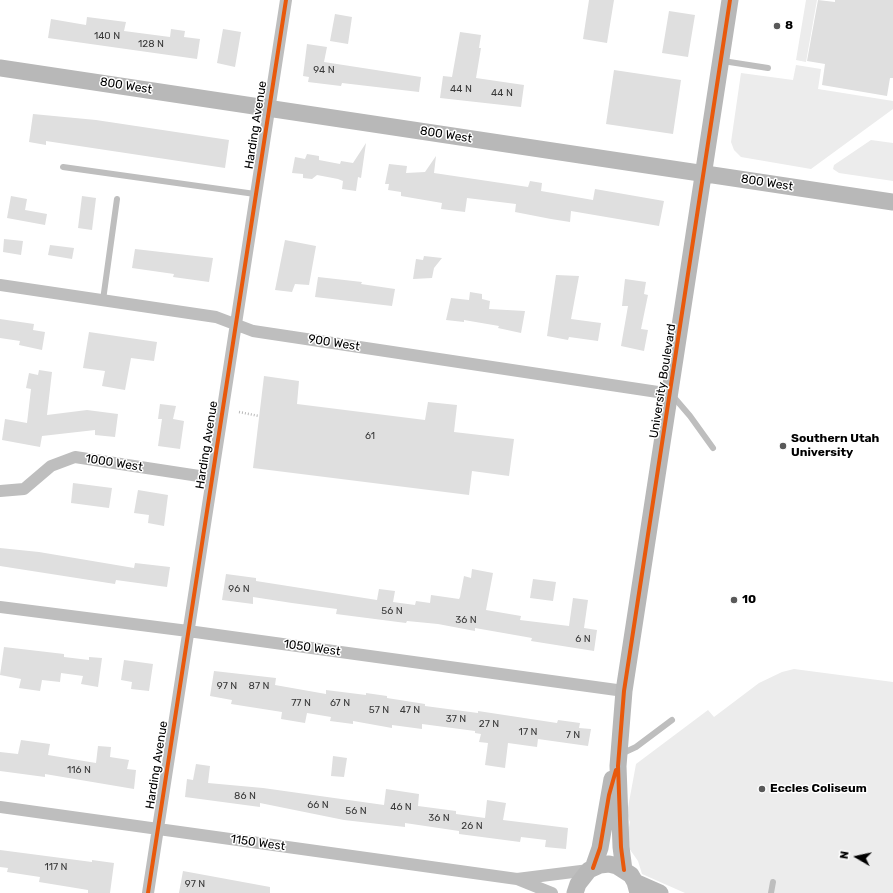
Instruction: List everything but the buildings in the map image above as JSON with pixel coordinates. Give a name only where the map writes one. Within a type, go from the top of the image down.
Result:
[{"type":"main road","name":"University Boulevard","points":[[633,882],[621,847],[618,760],[624,691],[671,394],[730,0]]},
{"type":"main road","name":"800 West","points":[[0,68],[893,202]]},
{"type":"main road","name":"University Boulevard","points":[[575,893],[578,884],[591,869],[600,848],[609,795],[618,760]]},
{"type":"main road","points":[[591,869],[609,864],[633,882],[660,893]]},
{"type":"street","name":"Harding Avenue","points":[[148,893],[286,0]]},
{"type":"street","name":"900 West","points":[[0,284],[216,317],[253,331],[671,394]]},
{"type":"street","name":"1000 West","points":[[0,491],[24,489],[51,466],[75,458],[212,478]]},
{"type":"street","name":"1050 West","points":[[0,607],[188,631],[624,691]]},
{"type":"street","name":"1150 West","points":[[0,807],[517,879],[552,893]]},
{"type":"street","name":"1150 West","points":[[517,879],[591,869]]},
{"type":"lane","points":[[721,61],[768,68]]},
{"type":"lane","points":[[63,166],[255,194]]},
{"type":"lane","points":[[103,300],[117,199]]},
{"type":"lane","points":[[671,394],[690,416],[713,448]]},
{"type":"lane","points":[[618,760],[672,720]]},
{"type":"lane","points":[[771,893],[773,882]]},
{"type":"path","points":[[239,412],[259,416]]},
{"type":"shaded area","points":[[806,0],[817,0],[806,62],[796,60]]},
{"type":"shaded area","points":[[796,65],[821,69],[818,89],[893,101],[893,109],[811,169],[741,157],[734,150],[731,142],[741,73],[793,80]]},
{"type":"shaded area","points":[[871,140],[893,143],[893,181],[839,173],[833,169],[834,165]]},
{"type":"shaded area","name":"Eccles Coliseum","points":[[794,669],[893,682],[893,893],[685,893],[642,874],[638,861],[626,844],[630,822],[627,813],[636,764],[708,710],[714,717],[759,683],[782,672]]},
{"type":"cycle path","points":[[148,893],[286,0]]},
{"type":"cycle path","points":[[624,870],[621,847],[618,766],[624,691],[730,0]]},
{"type":"cycle path","points":[[593,868],[600,848],[609,795],[616,770]]},
{"type":"place","name":"8","points":[[777,26]]},
{"type":"place","name":"Southern Utah University","points":[[783,446]]},
{"type":"place","name":"10","points":[[734,600]]},
{"type":"place","name":"Eccles Coliseum","points":[[762,789]]}]
